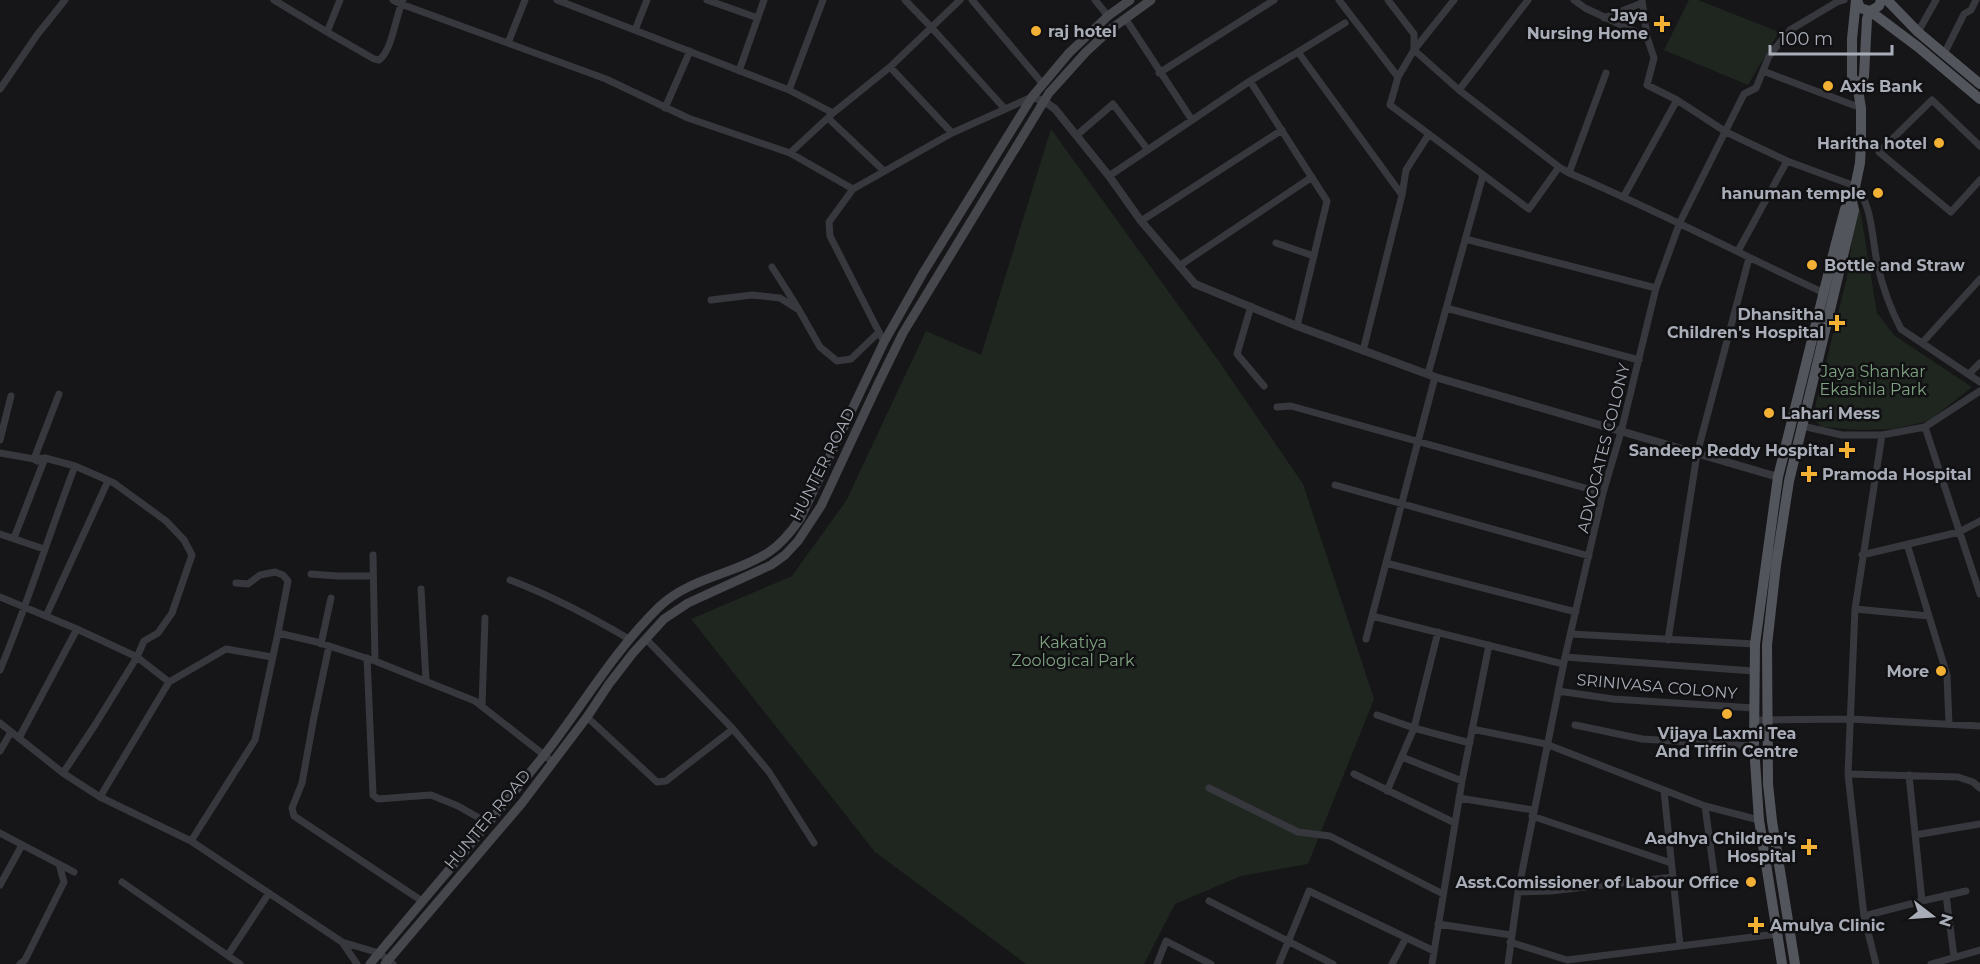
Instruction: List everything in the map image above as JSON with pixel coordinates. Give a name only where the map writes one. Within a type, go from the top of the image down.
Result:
[{"type":"main road","name":"HUNTER ROAD","points":[[370,964],[544,755],[629,639],[654,612],[685,588],[759,558],[781,543],[800,519],[884,342],[923,273],[1032,97],[1069,53],[1108,16],[1130,0]]},
{"type":"main road","name":"HUNTER ROAD","points":[[388,963],[522,803],[609,684],[664,619],[714,590],[771,565],[798,542],[821,506],[903,333],[1044,101],[1059,80],[1086,52],[1125,18],[1151,0]]},
{"type":"main road","points":[[1857,0],[1860,8],[1870,11],[1980,99]]},
{"type":"main road","points":[[1795,964],[1768,784],[1767,645],[1789,481],[1854,210],[1852,202],[1860,163],[1861,108],[1858,90],[1852,76],[1852,39],[1857,0]]},
{"type":"main road","points":[[1858,90],[1864,76],[1866,24],[1870,11],[1879,6],[1881,0]]},
{"type":"main road","points":[[1894,3],[1918,32],[1980,84]]},
{"type":"main road","points":[[1782,964],[1759,820],[1754,746],[1755,644],[1778,477],[1845,209],[1852,202]]},
{"type":"main road","points":[[859,395],[871,399]]},
{"type":"street","points":[[0,89],[36,35],[65,0]]},
{"type":"street","points":[[274,0],[374,60],[384,57],[402,2]]},
{"type":"street","points":[[327,32],[340,0]]},
{"type":"street","points":[[393,0],[606,79],[665,108],[790,153],[853,189]]},
{"type":"street","points":[[508,43],[525,0]]},
{"type":"street","points":[[557,0],[789,90],[830,116],[884,171]]},
{"type":"street","points":[[580,9],[584,0]]},
{"type":"street","points":[[636,30],[647,0]]},
{"type":"street","points":[[707,0],[758,18]]},
{"type":"street","points":[[739,71],[764,0]]},
{"type":"street","points":[[789,90],[824,0]]},
{"type":"street","points":[[905,0],[1005,109]]},
{"type":"street","points":[[790,153],[890,66],[960,0]]},
{"type":"street","points":[[972,0],[1042,83]]},
{"type":"street","points":[[1095,0],[1108,16]]},
{"type":"street","points":[[1159,73],[1274,0]]},
{"type":"street","points":[[1339,0],[1398,76]]},
{"type":"street","points":[[1454,0],[1414,50],[1398,76],[1390,105],[1530,209],[1559,167]]},
{"type":"street","points":[[1459,90],[1528,0]]},
{"type":"street","points":[[1574,0],[1604,18],[1647,37]]},
{"type":"street","name":"ADVOCATES COLONY","points":[[1508,964],[1518,892],[1564,660],[1603,493],[1621,432],[1656,288],[1680,222],[1744,94],[1756,88],[1769,56],[1790,30],[1844,0]]},
{"type":"street","points":[[1918,32],[1936,0]]},
{"type":"street","points":[[1944,54],[1964,14],[1971,10],[1976,0]]},
{"type":"street","points":[[1391,2],[1414,34],[1414,50],[1459,90],[1559,167],[1680,222],[1824,293]]},
{"type":"street","points":[[1604,18],[1642,2],[1647,37],[1654,58],[1647,85],[1677,100],[1726,132],[1787,161],[1855,186],[1866,203],[1878,267],[1901,329],[1980,382]]},
{"type":"street","points":[[1125,18],[1192,120]]},
{"type":"street","points":[[1109,176],[1250,81],[1345,22]]},
{"type":"street","points":[[665,108],[690,51]]},
{"type":"street","points":[[1298,52],[1402,195]]},
{"type":"street","points":[[890,66],[952,133]]},
{"type":"street","points":[[1763,71],[1861,108]]},
{"type":"street","points":[[1569,173],[1606,73]]},
{"type":"street","points":[[1250,81],[1328,201],[1297,326]]},
{"type":"street","points":[[884,342],[830,236],[829,222],[853,189],[952,133],[1032,97],[1044,101],[1055,109],[1109,176],[1141,221],[1196,284],[1297,326],[1432,376],[1778,477]]},
{"type":"street","points":[[1624,196],[1677,100]]},
{"type":"street","points":[[1980,146],[1932,100],[1879,152],[1951,212],[1980,180]]},
{"type":"street","points":[[1077,135],[1113,104],[1148,150]]},
{"type":"street","points":[[1141,221],[1282,130]]},
{"type":"street","points":[[1363,351],[1402,195],[1406,170],[1429,134]]},
{"type":"street","points":[[1738,251],[1787,161]]},
{"type":"street","points":[[1366,639],[1419,440],[1446,308],[1483,175]]},
{"type":"street","points":[[1179,266],[1312,177]]},
{"type":"street","points":[[1465,239],[1656,288]]},
{"type":"street","points":[[1276,243],[1314,256]]},
{"type":"street","points":[[1668,640],[1697,454],[1749,258]]},
{"type":"street","points":[[772,267],[820,347],[837,361],[851,359],[879,332]]},
{"type":"street","points":[[1922,343],[1980,279]]},
{"type":"street","points":[[711,300],[752,295],[780,298],[799,310]]},
{"type":"street","points":[[1251,306],[1237,354],[1264,386]]},
{"type":"street","points":[[1446,308],[1639,360]]},
{"type":"street","points":[[1969,375],[1980,363]]},
{"type":"street","points":[[1802,426],[1842,435],[1882,435],[1925,428],[1980,391]]},
{"type":"street","points":[[34,459],[59,394]]},
{"type":"street","points":[[0,440],[11,396]]},
{"type":"street","points":[[1277,407],[1292,406],[1603,493]]},
{"type":"street","points":[[1925,428],[1980,594]]},
{"type":"street","points":[[1876,964],[1864,916],[1848,774],[1855,609],[1882,435]]},
{"type":"street","points":[[0,453],[34,459],[45,458],[75,466],[108,481],[166,521],[184,540],[192,555],[172,613],[158,633],[144,640],[137,657],[63,773]]},
{"type":"street","points":[[14,538],[45,458]]},
{"type":"street","points":[[34,459],[42,466]]},
{"type":"street","points":[[0,670],[75,466]]},
{"type":"street","points":[[46,616],[108,481]]},
{"type":"street","points":[[1335,485],[1589,556]]},
{"type":"street","points":[[1862,555],[1959,532],[1980,521]]},
{"type":"street","points":[[0,534],[44,549]]},
{"type":"street","points":[[1907,544],[1947,675],[1949,724]]},
{"type":"street","points":[[373,555],[375,661]]},
{"type":"street","points":[[1386,563],[1576,612]]},
{"type":"street","points":[[191,842],[255,740],[288,581],[283,575],[275,572],[260,576],[248,584],[236,583]]},
{"type":"street","points":[[311,574],[373,576]]},
{"type":"street","points":[[510,580],[548,595],[629,639]]},
{"type":"street","points":[[422,589],[426,681]]},
{"type":"street","points":[[0,597],[137,657],[169,682]]},
{"type":"street","points":[[321,644],[331,598]]},
{"type":"street","points":[[1855,609],[1929,616]]},
{"type":"street","points":[[1372,616],[1489,645],[1564,660],[1753,671]]},
{"type":"street","points":[[482,706],[485,618]]},
{"type":"street","points":[[19,738],[77,629]]},
{"type":"street","points":[[1388,791],[1414,728],[1438,632]]},
{"type":"street","points":[[278,633],[367,658],[475,701],[553,762]]},
{"type":"street","points":[[1570,634],[1755,644]]},
{"type":"street","points":[[646,639],[733,729],[769,772],[814,843]]},
{"type":"street","points":[[1432,964],[1462,781],[1489,645]]},
{"type":"street","points":[[329,646],[302,783],[292,812],[294,816],[422,902]]},
{"type":"street","points":[[100,797],[169,682],[226,649],[272,657]]},
{"type":"street","points":[[367,658],[373,795],[378,799],[431,795],[488,823]]},
{"type":"street","name":"SRINIVASA COLONY","points":[[1558,691],[1613,699],[1754,708]]},
{"type":"street","points":[[1377,715],[1470,744]]},
{"type":"street","points":[[587,717],[657,782],[666,781],[733,729]]},
{"type":"street","points":[[1754,720],[1850,719],[1980,726]]},
{"type":"street","points":[[0,723],[63,773],[100,797],[191,842],[342,942],[379,954],[388,963]]},
{"type":"street","points":[[1575,725],[1609,734],[1642,739],[1754,746]]},
{"type":"street","points":[[1472,729],[1546,744],[1706,806],[1759,820]]},
{"type":"street","points":[[0,751],[11,732]]},
{"type":"street","points":[[1402,758],[1462,781]]},
{"type":"street","points":[[1353,774],[1455,823]]},
{"type":"street","points":[[1848,774],[1958,777],[1973,782],[1980,788]]},
{"type":"street","points":[[1909,774],[1922,901]]},
{"type":"street","points":[[1209,788],[1298,832],[1330,836],[1443,894]]},
{"type":"street","points":[[1664,791],[1680,945]]},
{"type":"street","points":[[1460,798],[1533,813],[1671,863]]},
{"type":"street","points":[[1706,806],[1714,873]]},
{"type":"street","points":[[1915,835],[1980,824]]},
{"type":"street","points":[[0,833],[74,872]]},
{"type":"street","points":[[0,885],[22,845]]},
{"type":"street","points":[[20,964],[25,960],[64,882],[59,864]]},
{"type":"street","points":[[1518,892],[1551,891],[1673,877]]},
{"type":"street","points":[[122,882],[240,964]]},
{"type":"street","points":[[1279,964],[1309,891],[1434,951]]},
{"type":"street","points":[[1864,916],[1966,891]]},
{"type":"street","points":[[228,956],[269,893]]},
{"type":"street","points":[[1946,895],[1954,957]]},
{"type":"street","points":[[1209,901],[1333,964]]},
{"type":"street","points":[[1438,924],[1511,938],[1564,962],[1777,934]]},
{"type":"street","points":[[1392,964],[1406,938]]},
{"type":"street","points":[[1157,964],[1166,941],[1211,964]]},
{"type":"street","points":[[342,942],[357,964]]},
{"type":"street","points":[[1931,964],[1980,950]]},
{"type":"green space","points":[[1689,0],[1698,0],[1779,32],[1748,85],[1664,50]]},
{"type":"green space","name":"Kakatiya Zoological Park","points":[[1051,129],[1218,360],[1303,484],[1374,699],[1308,864],[1241,876],[1175,904],[1144,964],[1026,964],[875,852],[691,619],[792,576],[846,501],[926,331],[981,355]]},
{"type":"green space","name":"Jaya Shankar Ekashila Park","points":[[1856,209],[1860,209],[1877,313],[1895,336],[1972,387],[1929,421],[1893,429],[1862,430],[1822,427],[1812,419],[1847,277]]},
{"type":"place","name":"Jaya Nursing Home","points":[[1662,24]]},
{"type":"place","name":"raj hotel","points":[[1036,31]]},
{"type":"place","name":"Axis Bank","points":[[1828,86]]},
{"type":"place","name":"Haritha hotel","points":[[1939,143]]},
{"type":"place","name":"hanuman temple","points":[[1878,193]]},
{"type":"place","name":"Bottle and Straw","points":[[1812,265]]},
{"type":"place","name":"Dhansitha Children's Hospital","points":[[1837,323]]},
{"type":"place","name":"Lahari Mess","points":[[1769,413]]},
{"type":"place","name":"Sandeep Reddy Hospital","points":[[1847,450]]},
{"type":"place","name":"Pramoda Hospital","points":[[1809,474]]},
{"type":"place","name":"More","points":[[1941,671]]},
{"type":"place","name":"Vijaya Laxmi Tea And Tiffin Centre","points":[[1727,714]]},
{"type":"place","name":"Aadhya Children's Hospital","points":[[1809,847]]},
{"type":"place","name":"Asst.Comissioner of Labour Office","points":[[1751,882]]},
{"type":"place","name":"Amulya Clinic","points":[[1756,925]]}]
